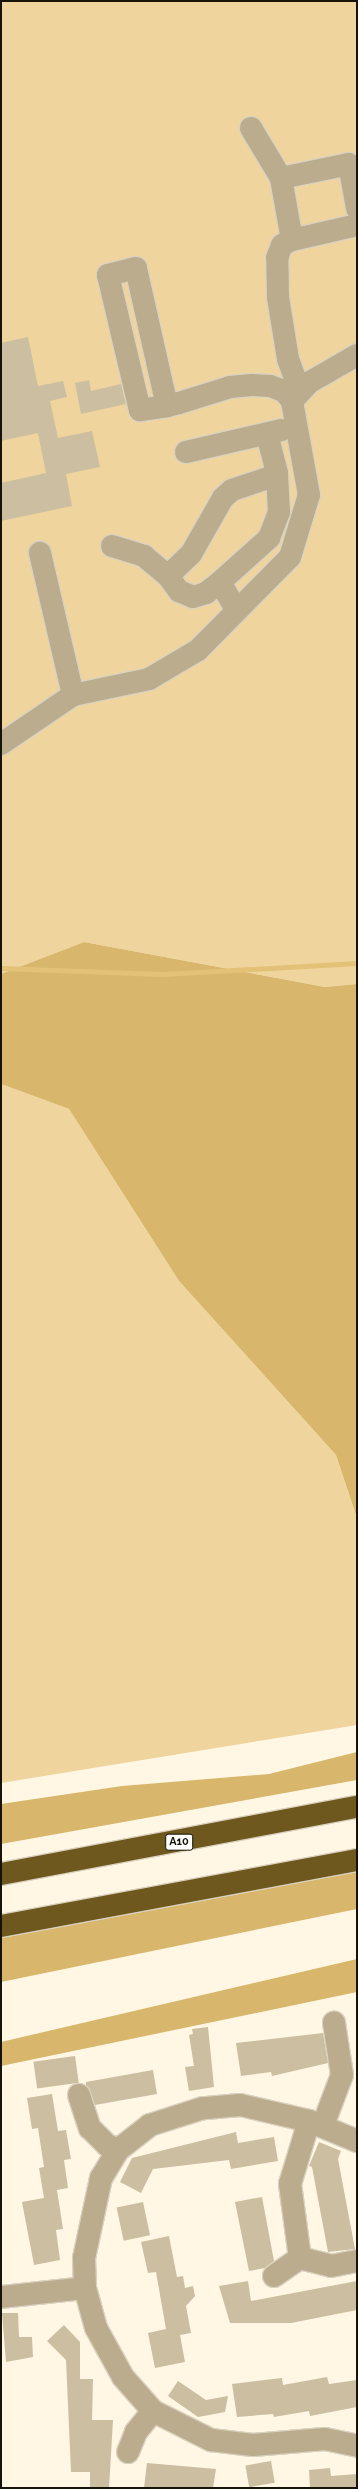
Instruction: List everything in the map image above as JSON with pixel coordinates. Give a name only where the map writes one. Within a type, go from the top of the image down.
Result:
[{"type":"highway","name":"A10","points":[[1,1874],[357,1807]]},
{"type":"highway","points":[[1,1926],[357,1860]]},
{"type":"street","points":[[251,128],[281,178],[292,240]]},
{"type":"street","points":[[281,178],[349,164],[357,208]]},
{"type":"street","points":[[1,744],[73,695],[149,679],[198,650],[236,609],[290,558],[309,495],[296,427],[296,397],[278,298],[277,258],[282,245],[292,240],[357,225]]},
{"type":"street","points":[[167,406],[136,268],[108,275],[140,410],[167,406],[230,387],[252,385],[270,386],[296,397]]},
{"type":"street","points":[[296,397],[310,382],[357,355]]},
{"type":"street","points":[[186,452],[296,427]]},
{"type":"street","points":[[112,546],[144,556],[168,576],[179,591],[193,597],[206,593],[269,538],[279,512],[277,475],[267,434]]},
{"type":"street","points":[[168,576],[190,554],[223,498],[232,490],[277,475]]},
{"type":"street","points":[[40,553],[73,695]]},
{"type":"street","points":[[220,582],[236,609]]},
{"type":"street","points":[[300,2258],[290,2184],[316,2123],[342,2076],[334,2023]]},
{"type":"street","points":[[79,2095],[90,2128],[106,2145],[118,2150]]},
{"type":"street","points":[[357,2141],[316,2123],[258,2106],[203,2108],[150,2125],[118,2150],[101,2178],[93,2205],[84,2258],[85,2288],[96,2328],[109,2355],[153,2411],[211,2440],[253,2445],[325,2439],[357,2446]]},
{"type":"street","points":[[274,2276],[300,2258],[332,2266],[357,2261]]},
{"type":"street","points":[[1,2296],[85,2288]]},
{"type":"street","points":[[128,2452],[136,2432],[153,2411]]},
{"type":"shaded area","points":[[1,1],[357,1],[357,984],[325,987],[84,942],[1,974]]},
{"type":"shaded area","points":[[84,942],[325,987],[357,984],[357,1518],[336,1455],[179,1281],[69,1109],[1,1084],[1,974]]},
{"type":"shaded area","points":[[1,1084],[69,1109],[179,1281],[336,1455],[357,1518],[357,1725],[1,1783]]},
{"type":"shaded area","points":[[357,1752],[357,1780],[1,1844],[1,1804],[122,1786],[269,1774]]},
{"type":"shaded area","points":[[357,1871],[357,1909],[1,1982],[1,1938]]},
{"type":"shaded area","points":[[357,1959],[357,1992],[1,2066],[1,2042]]},
{"type":"building","points":[[28,337],[38,386],[63,381],[67,397],[50,401],[58,438],[92,431],[100,467],[66,474],[72,506],[1,521],[1,483],[46,473],[38,433],[1,441],[1,343]]},
{"type":"building","points":[[89,380],[91,391],[121,384],[126,404],[81,414],[75,383]]},
{"type":"building","points":[[208,2027],[214,2087],[189,2091],[185,2067],[194,2066],[189,2035],[193,2034],[192,2029]]},
{"type":"building","points":[[323,2033],[328,2063],[272,2076],[271,2072],[241,2076],[236,2043]]},
{"type":"building","points":[[75,2056],[79,2083],[37,2089],[33,2062]]},
{"type":"building","points":[[153,2070],[157,2094],[95,2105],[86,2085],[86,2082]]},
{"type":"building","points":[[52,2094],[58,2131],[66,2130],[71,2159],[64,2160],[68,2188],[57,2190],[63,2229],[56,2230],[60,2260],[34,2265],[22,2202],[44,2198],[39,2168],[44,2167],[38,2128],[32,2129],[27,2098]]},
{"type":"building","points":[[236,2132],[238,2143],[274,2137],[278,2161],[231,2169],[229,2160],[153,2169],[141,2193],[120,2182],[132,2158]]},
{"type":"building","points":[[319,2142],[341,2151],[338,2159],[355,2249],[328,2252],[312,2167],[309,2166]]},
{"type":"building","points":[[262,2197],[274,2261],[265,2268],[249,2271],[235,2202]]},
{"type":"building","points":[[143,2202],[150,2235],[124,2241],[117,2208]]},
{"type":"building","points":[[169,2236],[177,2277],[183,2276],[185,2288],[193,2286],[195,2296],[186,2306],[191,2333],[180,2335],[185,2362],[155,2368],[148,2333],[166,2329],[156,2272],[148,2273],[141,2242]]},
{"type":"building","points":[[248,2281],[251,2301],[357,2281],[357,2310],[291,2323],[230,2323],[219,2286]]},
{"type":"building","points":[[2,2313],[18,2313],[19,2337],[32,2337],[33,2357],[6,2362]]},
{"type":"building","points":[[64,2325],[80,2342],[80,2379],[93,2379],[92,2420],[113,2420],[109,2488],[90,2488],[90,2472],[71,2472],[66,2360],[47,2341]]},
{"type":"building","points":[[327,2377],[329,2384],[357,2380],[357,2407],[310,2416],[309,2411],[274,2417],[273,2414],[237,2417],[232,2384],[282,2378],[283,2385]]},
{"type":"building","points":[[178,2381],[206,2400],[228,2396],[225,2412],[198,2417],[168,2396]]},
{"type":"building","points":[[271,2461],[275,2483],[249,2487],[245,2466]]},
{"type":"building","points":[[147,2463],[216,2469],[213,2488],[144,2488]]},
{"type":"building","points":[[330,2468],[331,2476],[357,2474],[357,2488],[310,2488],[309,2470]]},
{"type":"waterway","points":[[1,968],[162,974],[357,963]]}]
